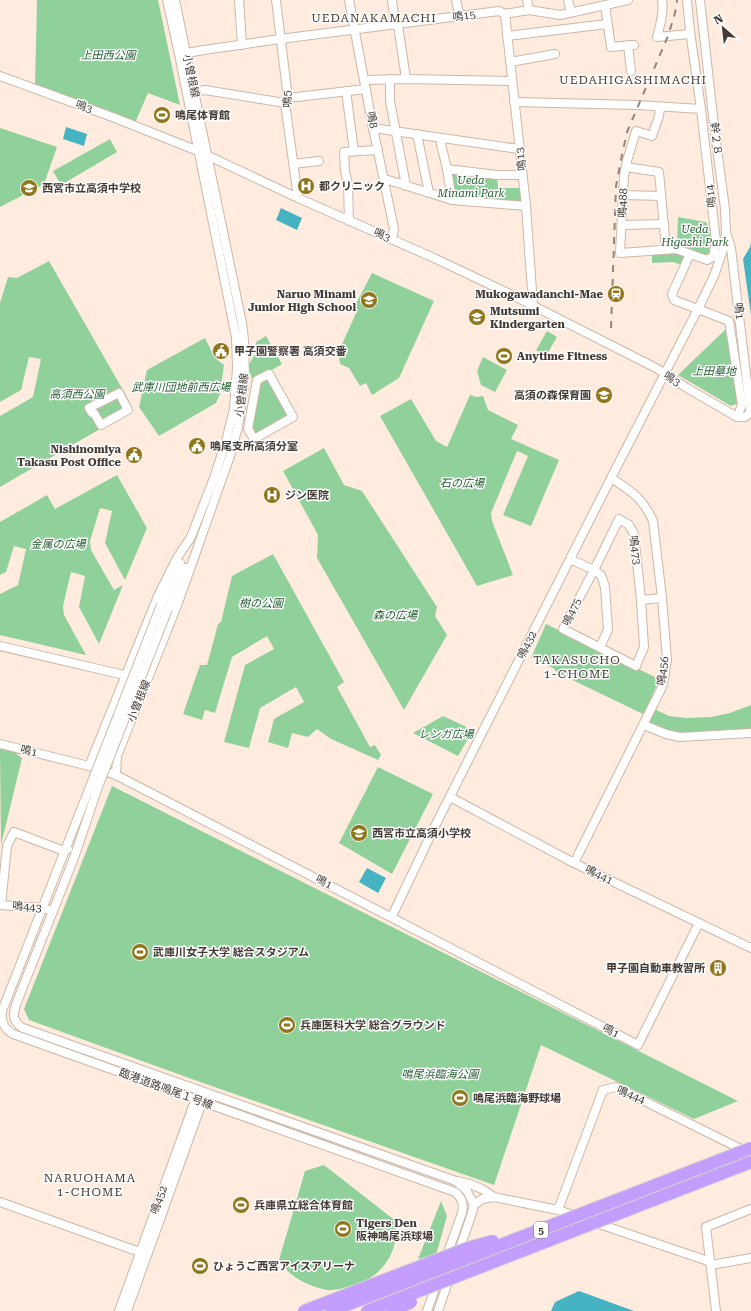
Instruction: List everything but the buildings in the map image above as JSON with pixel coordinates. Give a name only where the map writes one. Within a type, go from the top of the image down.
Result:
[{"type":"highway","name":"5","points":[[331,1311],[751,1148]]},
{"type":"highway","name":"5","points":[[367,1311],[751,1162]]},
{"type":"highway","name":"5","points":[[304,1311],[468,1248],[640,1191]]},
{"type":"highway","name":"5","points":[[392,1311],[493,1262]]},
{"type":"street","name":"小曽根線","points":[[116,775],[117,756],[178,603],[226,468],[238,427],[242,402],[245,358],[242,323],[208,156],[194,92],[167,0]]},
{"type":"street","name":"小曽根線","points":[[89,766],[158,596],[177,558],[191,537],[209,493],[226,441],[234,409],[237,352],[236,337],[198,152],[175,0]]},
{"type":"street","points":[[239,0],[242,45]]},
{"type":"street","name":"鳴5","points":[[276,0],[293,164],[298,198]]},
{"type":"street","name":"鳴8","points":[[350,0],[373,128],[385,179],[394,229],[392,240]]},
{"type":"street","points":[[392,0],[406,79]]},
{"type":"street","points":[[456,0],[460,17]]},
{"type":"street","points":[[527,0],[529,10]]},
{"type":"street","points":[[568,0],[571,12]]},
{"type":"street","name":"鳴15","points":[[182,54],[280,39],[499,11],[505,14],[529,10],[560,15],[628,0]]},
{"type":"street","points":[[662,0],[662,14],[657,37],[690,34]]},
{"type":"street","name":"鳴14","points":[[687,0],[716,241],[712,257],[707,260],[690,254]]},
{"type":"street","name":"幹２８","points":[[698,309],[714,276],[723,250],[726,233],[725,209],[700,0]]},
{"type":"street","points":[[605,5],[611,47],[631,45],[631,70]]},
{"type":"street","name":"鳴13","points":[[505,14],[526,206],[533,305]]},
{"type":"street","points":[[507,36],[608,24]]},
{"type":"street","points":[[510,62],[555,54]]},
{"type":"street","name":"鳴3","points":[[0,76],[115,118],[208,156],[298,198],[476,277],[656,368],[665,375],[737,417]]},
{"type":"street","points":[[390,79],[390,101],[406,186]]},
{"type":"street","points":[[364,80],[406,79],[512,81]]},
{"type":"street","points":[[194,92],[205,90],[287,100],[366,89]]},
{"type":"street","points":[[346,91],[354,151]]},
{"type":"street","points":[[514,102],[638,105],[701,109]]},
{"type":"street","name":"鳴488","points":[[660,107],[659,116],[652,136],[636,131],[626,167],[620,253],[676,248],[690,254]]},
{"type":"street","points":[[373,128],[519,149]]},
{"type":"street","points":[[417,134],[429,193]]},
{"type":"street","points":[[442,138],[441,144],[452,200]]},
{"type":"street","points":[[349,221],[348,184],[345,171],[344,152],[378,150]]},
{"type":"street","points":[[293,164],[319,161]]},
{"type":"street","points":[[626,167],[659,172],[666,249]]},
{"type":"street","points":[[447,169],[522,175]]},
{"type":"street","points":[[385,179],[456,201],[526,206]]},
{"type":"street","points":[[623,195],[661,196]]},
{"type":"street","points":[[622,225],[664,224]]},
{"type":"street","name":"鳴1","points":[[726,233],[731,248],[750,414],[745,417],[737,417]]},
{"type":"street","points":[[690,254],[672,294],[674,300],[729,321],[742,406],[737,417]]},
{"type":"street","name":"鳴432","points":[[392,916],[450,797],[698,309]]},
{"type":"street","points":[[269,374],[293,417],[254,439],[248,429],[257,380],[269,374]]},
{"type":"street","points":[[119,393],[128,410],[101,425],[94,412],[92,413],[89,408],[119,393]]},
{"type":"street","name":"鳴456","points":[[574,863],[664,685],[667,660],[654,527],[648,510],[636,494],[611,478]]},
{"type":"street","name":"鳴473","points":[[594,570],[619,519],[629,524],[634,534],[641,600]]},
{"type":"street","points":[[165,607],[178,584],[204,527]]},
{"type":"street","points":[[94,785],[165,607],[191,537]]},
{"type":"street","points":[[570,559],[594,570],[601,575],[605,587],[608,630],[600,647]]},
{"type":"street","name":"鳴475","points":[[594,570],[563,629],[636,666],[644,647],[641,600]]},
{"type":"street","points":[[641,600],[662,598]]},
{"type":"street","points":[[0,646],[120,674]]},
{"type":"street","points":[[644,725],[666,734],[680,737],[751,733]]},
{"type":"street","name":"鳴1","points":[[0,744],[89,766],[116,775],[392,916],[638,1045],[699,923]]},
{"type":"street","name":"臨港道路鳴尾１号線","points":[[94,785],[78,846],[15,1006],[14,1019],[17,1024],[23,1028],[456,1181],[467,1191],[472,1201]]},
{"type":"street","name":"臨港道路鳴尾１号線","points":[[94,785],[64,851],[2,1011],[1,1020],[7,1031],[198,1101],[455,1192],[460,1196],[464,1207]]},
{"type":"street","name":"鳴441","points":[[450,797],[574,863],[751,948]]},
{"type":"street","points":[[1,905],[7,846],[14,832],[64,851],[78,846]]},
{"type":"street","name":"鳴443","points":[[1,905],[42,908],[53,911]]},
{"type":"street","name":"鳴444","points":[[558,1210],[603,1090],[616,1087],[751,1154]]},
{"type":"street","name":"鳴452","points":[[127,1311],[144,1253],[202,1091]]},
{"type":"street","points":[[456,1181],[470,1184],[494,1197],[558,1210],[711,1264],[751,1258]]},
{"type":"street","points":[[428,1311],[464,1207],[486,1192]]},
{"type":"street","points":[[472,1201],[494,1197]]},
{"type":"street","points":[[438,1311],[471,1216],[472,1201]]},
{"type":"street","points":[[0,1202],[144,1253]]},
{"type":"street","points":[[716,1311],[706,1226],[751,1209]]},
{"type":"street","name":"鳴452","points":[[119,1311],[144,1253]]},
{"type":"green space","name":"上田西公園","points":[[37,0],[158,0],[180,105],[148,93],[135,123],[35,86]]},
{"type":"green space","points":[[0,128],[57,147],[44,184],[0,207]]},
{"type":"green space","points":[[110,139],[117,152],[61,185],[53,171]]},
{"type":"green space","name":"Ueda Minami Park","points":[[449,170],[497,176],[498,188],[522,188],[524,204],[453,199]]},
{"type":"green space","name":"Ueda Higashi Park","points":[[678,217],[706,222],[711,230],[709,253],[705,255],[677,246]]},
{"type":"green space","points":[[677,250],[687,255],[682,265],[673,262],[652,263],[652,253]]},
{"type":"green space","name":"高須西公園","points":[[49,261],[127,397],[131,411],[0,487],[0,416],[33,397],[41,359],[29,357],[21,390],[0,402],[0,303],[8,277],[17,278]]},
{"type":"green space","points":[[372,273],[434,301],[399,378],[372,395],[366,383],[360,386],[349,368],[340,364],[338,353],[357,311],[353,309]]},
{"type":"green space","name":"上田墓地","points":[[728,327],[740,403],[731,406],[678,375]]},
{"type":"green space","points":[[547,331],[557,337],[546,356],[536,350]]},
{"type":"green space","points":[[266,336],[282,364],[267,373],[292,417],[252,439],[253,382],[248,366],[255,354],[256,342]]},
{"type":"green space","name":"武庫川団地前西広場","points":[[205,338],[215,358],[224,365],[220,394],[216,403],[159,436],[139,407],[147,370]]},
{"type":"green space","points":[[483,357],[507,370],[495,392],[481,385],[477,371]]},
{"type":"green space","name":"石の広場","points":[[470,395],[477,397],[483,396],[488,410],[518,425],[511,439],[559,460],[531,526],[503,515],[528,456],[517,451],[491,513],[492,521],[513,575],[477,586],[380,416],[411,399],[436,441],[447,447]]},
{"type":"green space","name":"森の広場","points":[[324,448],[344,485],[362,491],[437,607],[435,616],[447,635],[404,710],[317,558],[318,535],[283,471]]},
{"type":"green space","name":"金属の広場","points":[[117,475],[147,528],[125,580],[105,543],[112,511],[100,508],[90,541],[91,550],[114,590],[123,585],[99,644],[79,607],[85,576],[71,572],[63,606],[64,615],[86,655],[0,635],[0,594],[18,585],[26,549],[14,546],[6,572],[0,575],[0,522],[47,495],[55,509]]},
{"type":"green space","name":"樹の公園","points":[[273,554],[344,682],[337,687],[370,747],[375,745],[381,755],[378,760],[331,739],[317,729],[308,737],[292,733],[288,748],[268,742],[274,719],[304,702],[296,687],[260,708],[249,748],[224,742],[245,665],[274,649],[267,636],[232,657],[215,713],[205,710],[202,720],[183,714],[200,665],[207,665],[218,624],[221,622],[232,576]]},
{"type":"green space","points":[[546,624],[659,679],[648,706],[669,716],[687,718],[711,717],[730,713],[751,705],[751,731],[678,735],[643,721],[645,715],[558,673],[553,668],[531,658]]},
{"type":"green space","name":"レンガ広場","points":[[443,716],[473,730],[458,756],[413,733]]},
{"type":"green space","points":[[0,749],[14,752],[22,758],[1,845]]},
{"type":"green space","points":[[378,767],[433,794],[392,874],[339,843]]},
{"type":"green space","name":"鳴尾浜臨海公園","points":[[112,786],[738,1101],[694,1119],[541,1045],[494,1185],[29,1020],[24,1009]]},
{"type":"green space","name":"Tigers Den 阪神鳴尾浜球場","points":[[324,1165],[397,1222],[397,1234],[391,1255],[378,1272],[360,1283],[332,1290],[318,1288],[299,1280],[290,1273],[279,1260],[305,1171]]},
{"type":"green space","points":[[441,1201],[447,1216],[436,1255],[418,1259]]},
{"type":"water","points":[[66,127],[87,134],[84,146],[63,139]]},
{"type":"water","points":[[281,208],[302,218],[297,230],[276,220]]},
{"type":"water","points":[[751,242],[751,315],[743,259],[750,247]]},
{"type":"water","points":[[367,868],[386,878],[378,893],[359,882]]},
{"type":"water","points":[[579,1291],[634,1311],[551,1311],[555,1302]]},
{"type":"railway","points":[[611,328],[616,186],[622,155],[627,132],[668,36],[675,13],[677,0]]},
{"type":"place","name":"鳴尾体育館","points":[[162,115]]},
{"type":"place","name":"都クリニック","points":[[306,186]]},
{"type":"place","name":"西宮市立高須中学校","points":[[29,188]]},
{"type":"place","name":"Mukogawadanchi-Mae","points":[[616,294]]},
{"type":"place","name":"Naruo Minami Junior High School","points":[[369,300]]},
{"type":"place","name":"Mutsumi Kindergarten","points":[[477,317]]},
{"type":"place","name":"甲子園警察署 高須交番","points":[[221,351]]},
{"type":"place","name":"Anytime Fitness","points":[[504,356]]},
{"type":"place","name":"高須の森保育園","points":[[604,395]]},
{"type":"place","name":"鳴尾支所高須分室","points":[[197,446]]},
{"type":"place","name":"Nishinomiya Takasu Post Office","points":[[134,455]]},
{"type":"place","name":"ジン医院","points":[[272,495]]},
{"type":"place","name":"西宮市立高須小学校","points":[[359,833]]},
{"type":"place","name":"武庫川女子大学 総合スタジアム","points":[[140,952]]},
{"type":"place","name":"甲子園自動車教習所","points":[[718,968]]},
{"type":"place","name":"兵庫医科大学 総合グラウンド","points":[[287,1025]]},
{"type":"place","name":"鳴尾浜臨海野球場","points":[[460,1098]]},
{"type":"place","name":"兵庫県立総合体育館","points":[[241,1205]]},
{"type":"place","name":"Tigers Den 阪神鳴尾浜球場","points":[[343,1229]]},
{"type":"place","name":"ひょうご西宮アイスアリーナ","points":[[200,1266]]},
{"type":"district","name":"UEDANAKAMACHI","points":[[374,18]]},
{"type":"district","name":"UEDAHIGASHIMACHI","points":[[633,80]]},
{"type":"district","name":"TAKASUCHO 1-CHOME","points":[[577,667]]},
{"type":"district","name":"NARUOHAMA 1-CHOME","points":[[90,1185]]}]
